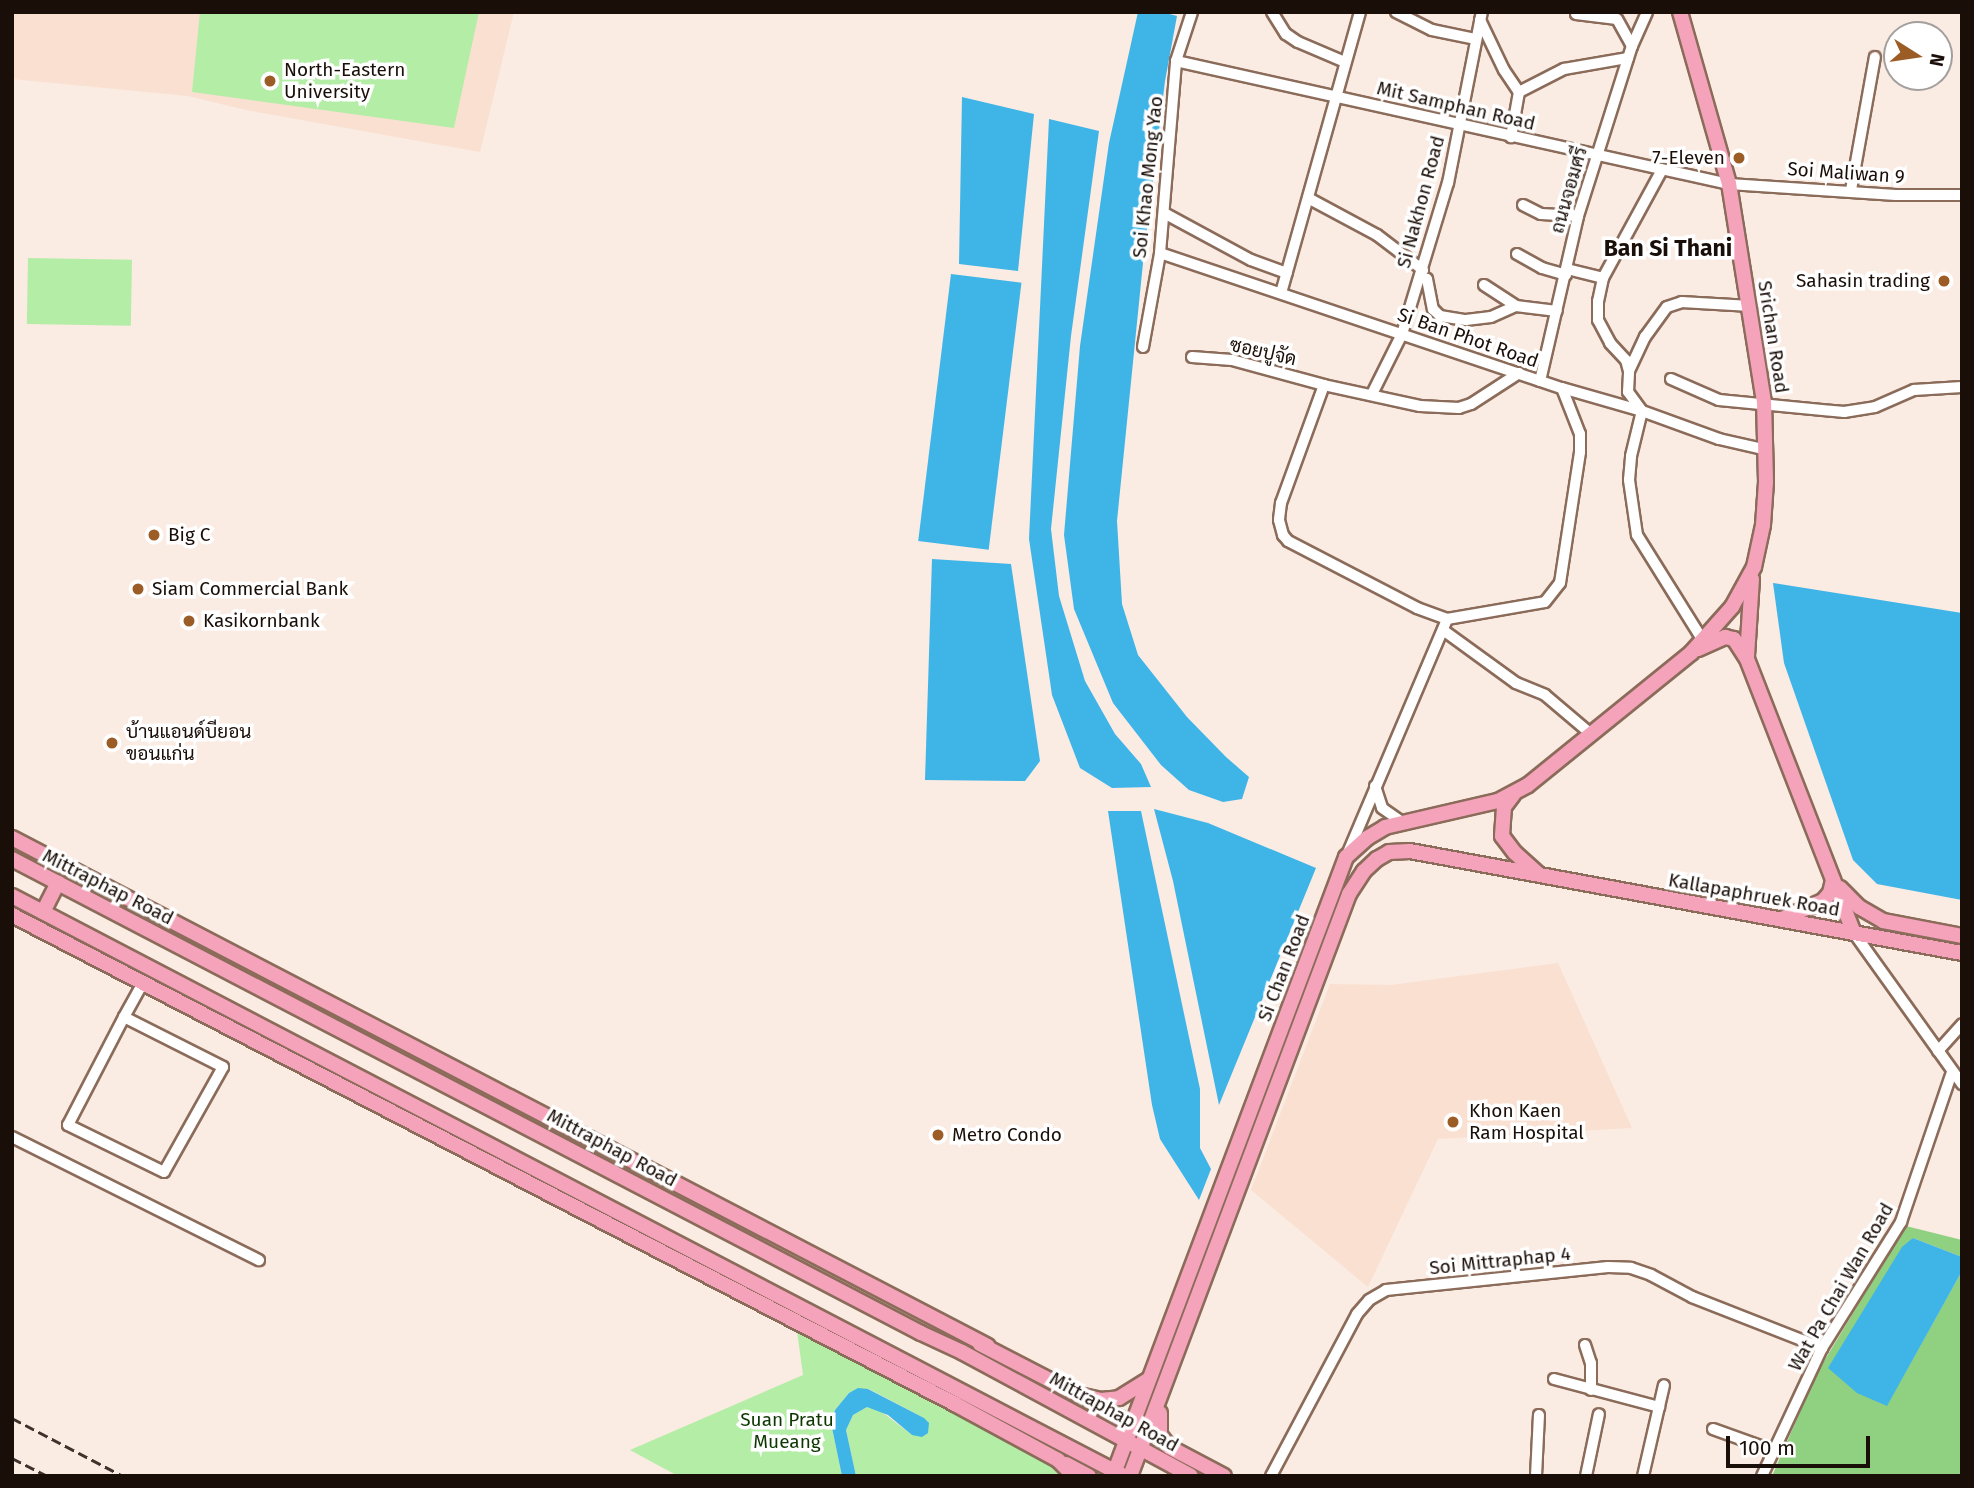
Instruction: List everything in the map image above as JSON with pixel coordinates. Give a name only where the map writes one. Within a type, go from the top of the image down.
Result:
[{"type":"main road","name":"Srichan Road","points":[[1680,12],[1729,184],[1764,402],[1767,450],[1763,525],[1754,567],[1732,607],[1691,653]]},
{"type":"main road","points":[[1747,659],[1746,639],[1754,567]]},
{"type":"main road","points":[[1691,653],[1725,637],[1734,639],[1747,659],[1854,933]]},
{"type":"main road","name":"Si Chan Road","points":[[1117,1474],[1147,1380],[1346,857],[1375,833],[1402,822],[1498,801],[1513,795],[1691,653]]},
{"type":"main road","points":[[1513,795],[1504,807],[1502,836],[1515,853],[1539,875]]},
{"type":"main road","name":"Mittraphap Road","points":[[12,838],[988,1346],[1079,1395],[1130,1433]]},
{"type":"main road","name":"Kallapaphruek Road","points":[[1364,870],[1389,852],[1410,851],[1962,953]]},
{"type":"main road","name":"Mittraphap Road","points":[[12,859],[753,1243],[920,1333],[1130,1433],[1145,1441],[1191,1476]]},
{"type":"main road","name":"Si Chan Road","points":[[1130,1476],[1165,1391],[1303,1011],[1349,894],[1364,870]]},
{"type":"main road","points":[[1781,920],[1823,901],[1830,893],[1833,880]]},
{"type":"main road","name":"Kallapaphruek Road","points":[[1833,880],[1848,898],[1883,922],[1962,936]]},
{"type":"main road","points":[[43,912],[58,883]]},
{"type":"main road","points":[[12,896],[1117,1474]]},
{"type":"main road","points":[[12,915],[1089,1476]]},
{"type":"main road","points":[[246,980],[278,976]]},
{"type":"main road","points":[[368,1023],[385,1052]]},
{"type":"main road","points":[[485,1143],[498,1168]]},
{"type":"main road","points":[[615,1171],[646,1168]]},
{"type":"main road","points":[[588,1215],[618,1212]]},
{"type":"main road","points":[[739,1216],[753,1243]]},
{"type":"main road","points":[[920,1333],[988,1346]]},
{"type":"main road","points":[[910,1364],[949,1401]]},
{"type":"main road","points":[[1079,1395],[1101,1400],[1119,1398],[1147,1380]]},
{"type":"main road","points":[[1165,1391],[1158,1421],[1160,1435],[1169,1447]]},
{"type":"main road","points":[[1145,1441],[1169,1447],[1224,1476]]},
{"type":"main road","points":[[1058,1460],[1074,1476]]},
{"type":"street","name":"Soi Khao Mong Yao","points":[[1143,347],[1160,253],[1176,61],[1192,12]]},
{"type":"street","points":[[1272,12],[1292,38],[1321,54],[1345,62]]},
{"type":"street","points":[[1281,293],[1360,12]]},
{"type":"street","points":[[1396,12],[1432,30],[1476,39]]},
{"type":"street","name":"ถนนจอมศรี","points":[[1540,381],[1578,216],[1632,46],[1647,12]]},
{"type":"street","points":[[1576,14],[1617,19],[1632,46]]},
{"type":"street","points":[[1481,16],[1504,70],[1519,92],[1511,137]]},
{"type":"street","name":"Si Nakhon Road","points":[[1372,394],[1402,334],[1448,183],[1481,16]]},
{"type":"street","points":[[1850,190],[1875,57]]},
{"type":"street","points":[[1519,92],[1564,69],[1628,58]]},
{"type":"street","name":"Mit Samphan Road","points":[[1176,61],[1460,122],[1511,137],[1729,184]]},
{"type":"street","points":[[1662,170],[1603,278],[1598,301],[1598,320],[1610,343],[1626,360],[1629,371],[1628,392],[1642,411],[1631,456],[1629,480],[1637,535],[1702,639]]},
{"type":"street","name":"Soi Maliwan 9","points":[[1729,184],[1896,195],[1962,195]]},
{"type":"street","points":[[1308,198],[1359,228],[1377,235],[1427,279],[1433,309],[1440,316],[1466,320],[1491,317],[1516,306]]},
{"type":"street","points":[[1523,205],[1541,214],[1578,216]]},
{"type":"street","points":[[1164,213],[1251,260],[1287,273]]},
{"type":"street","name":"Si Ban Phot Road","points":[[1160,253],[1540,381],[1642,411],[1719,439],[1767,450]]},
{"type":"street","points":[[1517,254],[1542,268],[1603,278]]},
{"type":"street","points":[[1484,285],[1516,306],[1557,311]]},
{"type":"street","points":[[1629,371],[1646,337],[1667,307],[1682,302],[1750,306]]},
{"type":"street","name":"ซอยปูจัด","points":[[1192,357],[1232,359],[1324,385],[1420,406],[1459,408],[1471,404],[1519,373]]},
{"type":"street","points":[[1671,379],[1719,400],[1857,411],[1875,407],[1914,390],[1962,387]]},
{"type":"street","points":[[1324,385],[1281,503],[1279,520],[1283,535],[1288,541],[1445,624],[1516,683],[1545,695],[1591,734]]},
{"type":"street","points":[[1445,624],[1536,605],[1557,590],[1581,443],[1562,388]]},
{"type":"street","points":[[1346,857],[1445,624]]},
{"type":"street","points":[[1375,786],[1382,808],[1402,822]]},
{"type":"street","points":[[1854,933],[1873,964],[1962,1084]]},
{"type":"street","points":[[1873,964],[1873,953],[1878,946],[1889,940]]},
{"type":"street","points":[[124,1017],[223,1068],[164,1172],[68,1125],[124,1017],[143,983]]},
{"type":"street","points":[[1938,1051],[1962,1024]]},
{"type":"street","name":"Wat Pa Chai Wan Road","points":[[1762,1476],[1822,1348],[1901,1222],[1952,1072]]},
{"type":"street","points":[[12,1137],[259,1260]]},
{"type":"street","name":"Soi Mittraphap 4","points":[[1272,1476],[1357,1314],[1368,1300],[1386,1290],[1608,1267],[1631,1268],[1651,1275],[1692,1297],[1822,1348]]},
{"type":"street","points":[[1585,1345],[1591,1363],[1591,1390]]},
{"type":"street","points":[[1554,1379],[1659,1407]]},
{"type":"street","points":[[1643,1476],[1664,1385]]},
{"type":"street","points":[[1586,1476],[1599,1414]]},
{"type":"street","points":[[1536,1476],[1539,1415]]},
{"type":"street","points":[[1713,1429],[1774,1451]]},
{"type":"shaded area","name":"North-Eastern University","points":[[12,12],[514,12],[480,152],[246,110],[188,96],[12,79]]},
{"type":"shaded area","name":"Khon Kaen Ram Hospital","points":[[1558,963],[1632,1128],[1438,1139],[1368,1287],[1251,1190],[1330,984],[1391,985]]},
{"type":"green space","points":[[200,12],[479,12],[454,128],[192,92]]},
{"type":"green space","points":[[28,258],[132,260],[131,326],[27,324]]},
{"type":"green space","points":[[1906,1226],[1962,1240],[1962,1257],[1913,1238],[1887,1405],[1962,1271],[1962,1476],[1772,1476],[1818,1371]]},
{"type":"green space","name":"Suan Pratu Mueang","points":[[797,1331],[1051,1464],[1060,1476],[856,1476],[846,1430],[853,1415],[867,1407],[878,1409],[912,1435],[924,1418],[869,1389],[849,1393],[835,1410],[831,1423],[842,1476],[678,1476],[630,1450],[803,1375]]},
{"type":"water","points":[[1138,12],[1162,12],[1177,16],[1165,81],[1143,263],[1117,521],[1122,604],[1138,655],[1187,717],[1249,777],[1242,799],[1223,802],[1189,790],[1161,765],[1113,703],[1074,609],[1064,535],[1080,346],[1109,143]]},
{"type":"water","points":[[962,97],[1034,114],[1018,271],[959,264]]},
{"type":"water","points":[[1049,119],[1099,131],[1071,336],[1051,529],[1059,596],[1085,681],[1115,734],[1141,764],[1151,787],[1112,788],[1080,768],[1052,695],[1029,539]]},
{"type":"water","points":[[951,274],[1021,283],[989,550],[918,541]]},
{"type":"water","points":[[932,559],[1011,564],[1040,761],[1025,781],[925,780]]},
{"type":"water","points":[[1773,583],[1962,613],[1962,900],[1877,884],[1853,860],[1784,663]]},
{"type":"water","points":[[1154,809],[1208,823],[1316,868],[1219,1105],[1173,881]]},
{"type":"water","points":[[1108,811],[1141,811],[1200,1089],[1200,1148],[1211,1169],[1199,1200],[1160,1139],[1152,1105]]},
{"type":"water","points":[[1913,1238],[1962,1257],[1962,1271],[1887,1406],[1857,1393],[1828,1368],[1902,1247]]},
{"type":"water","points":[[858,1388],[868,1389],[924,1418],[929,1423],[928,1433],[922,1437],[912,1435],[888,1415],[867,1407],[853,1415],[846,1430],[856,1476],[842,1476],[831,1423],[835,1410],[849,1393]]},
{"type":"railway","points":[[12,1418],[123,1476]]},
{"type":"railway","points":[[12,1458],[47,1476]]},
{"type":"place","name":"North-Eastern University","points":[[270,81]]},
{"type":"place","name":"7-Eleven","points":[[1739,158]]},
{"type":"place","name":"Sahasin trading","points":[[1944,281]]},
{"type":"place","name":"Big C","points":[[154,535]]},
{"type":"place","name":"Siam Commercial Bank","points":[[138,589]]},
{"type":"place","name":"Kasikornbank","points":[[189,621]]},
{"type":"place","name":"บ้านแอนด์บียอน ขอนแก่น","points":[[112,743]]},
{"type":"place","name":"Khon Kaen Ram Hospital","points":[[1453,1122]]},
{"type":"place","name":"Metro Condo","points":[[938,1135]]},
{"type":"district","name":"Ban Si Thani","points":[[1668,248]]}]
